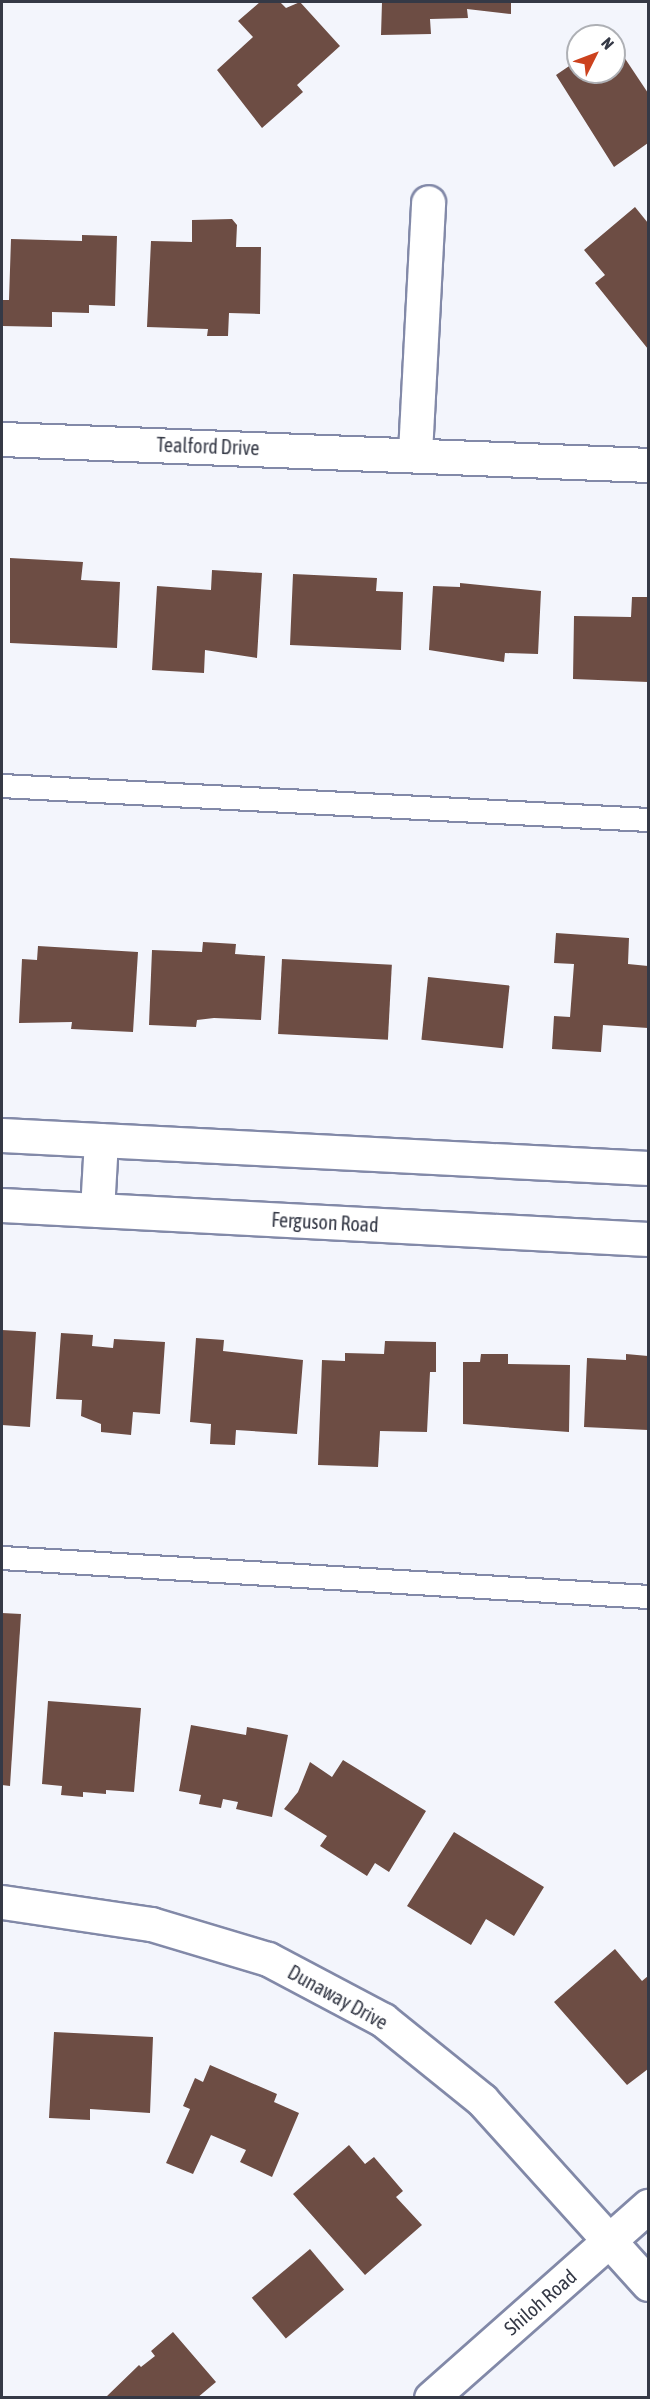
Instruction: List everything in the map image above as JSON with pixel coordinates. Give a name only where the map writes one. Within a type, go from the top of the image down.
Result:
[{"type":"street","points":[[415,453],[428,202]]},
{"type":"street","name":"Tealford Drive","points":[[2,439],[415,453],[648,465]]},
{"type":"street","points":[[2,1135],[648,1168]]},
{"type":"street","points":[[97,1210],[101,1140]]},
{"type":"street","name":"Ferguson Road","points":[[2,1205],[648,1239]]},
{"type":"street","name":"Dunaway Drive","points":[[2,1902],[151,1924],[268,1959],[383,2020],[482,2100],[611,2240],[648,2284]]},
{"type":"street","name":"Shiloh Road","points":[[431,2397],[648,2206]]},
{"type":"lane","points":[[2,786],[648,820]]},
{"type":"lane","points":[[2,1558],[648,1597]]},
{"type":"building","points":[[260,2],[280,2],[286,8],[300,2],[340,46],[297,85],[303,92],[262,128],[217,70],[253,37],[238,21]]},
{"type":"building","points":[[382,2],[511,2],[511,14],[467,9],[468,18],[430,19],[431,34],[381,35]]},
{"type":"building","points":[[626,60],[648,93],[648,143],[614,167],[556,75],[566,68],[566,84],[626,84]]},
{"type":"building","points":[[635,207],[648,223],[648,349],[595,283],[605,275],[584,250]]},
{"type":"building","points":[[232,219],[237,225],[236,247],[261,247],[260,314],[229,313],[228,336],[207,336],[208,329],[147,327],[151,241],[192,242],[192,220]]},
{"type":"building","points":[[82,235],[117,236],[115,306],[89,305],[89,313],[52,312],[52,327],[2,326],[3,300],[9,300],[11,239],[82,241]]},
{"type":"building","points":[[10,558],[83,562],[81,580],[120,582],[117,648],[10,643]]},
{"type":"building","points":[[212,570],[262,573],[257,658],[205,650],[204,673],[152,670],[157,586],[211,590]]},
{"type":"building","points":[[293,574],[377,578],[376,591],[403,592],[401,650],[290,645]]},
{"type":"building","points":[[460,583],[541,591],[538,654],[505,653],[504,662],[429,650],[433,586],[460,587]]},
{"type":"building","points":[[632,597],[648,597],[648,682],[573,679],[574,616],[631,617]]},
{"type":"building","points":[[556,933],[629,938],[628,964],[648,966],[648,1028],[603,1025],[601,1052],[552,1049],[554,1016],[570,1017],[574,964],[554,963]]},
{"type":"building","points":[[203,942],[236,944],[235,954],[265,956],[261,1020],[214,1018],[197,1020],[196,1027],[149,1025],[152,950],[202,952]]},
{"type":"building","points":[[38,946],[138,952],[133,1032],[71,1029],[72,1022],[19,1023],[22,959],[37,960]]},
{"type":"building","points":[[282,959],[392,965],[388,1040],[278,1034]]},
{"type":"building","points":[[428,977],[510,986],[503,1048],[421,1040]]},
{"type":"building","points":[[2,1330],[36,1332],[30,1427],[2,1425]]},
{"type":"building","points":[[61,1333],[93,1335],[92,1346],[113,1348],[114,1339],[165,1342],[160,1414],[133,1412],[131,1435],[101,1432],[101,1424],[81,1416],[82,1400],[56,1399]]},
{"type":"building","points":[[196,1338],[224,1340],[223,1351],[303,1360],[297,1434],[236,1430],[235,1445],[210,1444],[211,1424],[190,1422]]},
{"type":"building","points":[[385,1341],[436,1342],[436,1372],[430,1372],[427,1432],[380,1431],[378,1467],[318,1465],[322,1360],[345,1361],[345,1353],[384,1354]]},
{"type":"building","points":[[481,1354],[508,1354],[508,1364],[570,1365],[569,1432],[463,1424],[463,1362],[480,1362]]},
{"type":"building","points":[[626,1354],[648,1356],[648,1430],[584,1427],[587,1358],[626,1360]]},
{"type":"building","points":[[2,1613],[21,1614],[10,1786],[2,1785]]},
{"type":"building","points":[[48,1701],[141,1708],[134,1792],[106,1790],[106,1794],[83,1792],[83,1797],[61,1795],[62,1786],[42,1784]]},
{"type":"building","points":[[191,1725],[246,1735],[247,1727],[288,1735],[272,1817],[236,1809],[238,1802],[223,1799],[221,1808],[199,1804],[201,1795],[179,1791]]},
{"type":"building","points":[[343,1760],[426,1811],[389,1872],[375,1863],[367,1876],[320,1846],[327,1836],[284,1809],[298,1792],[310,1762],[332,1777]]},
{"type":"building","points":[[454,1832],[544,1887],[514,1936],[486,1919],[471,1945],[407,1906]]},
{"type":"building","points":[[615,1949],[642,1981],[648,1976],[648,2069],[627,2085],[554,2002]]},
{"type":"building","points":[[54,2032],[153,2037],[150,2113],[90,2109],[90,2120],[49,2118]]},
{"type":"building","points":[[210,2065],[277,2094],[274,2102],[299,2113],[272,2177],[240,2162],[246,2150],[211,2135],[193,2174],[166,2163],[190,2109],[183,2106],[195,2078],[203,2082]]},
{"type":"building","points":[[349,2145],[365,2164],[374,2157],[403,2191],[396,2197],[422,2225],[365,2275],[293,2194]]},
{"type":"building","points":[[310,2249],[344,2290],[286,2338],[252,2298]]},
{"type":"building","points":[[173,2332],[216,2382],[197,2398],[105,2398],[139,2365],[141,2367],[155,2356],[151,2351]]}]
